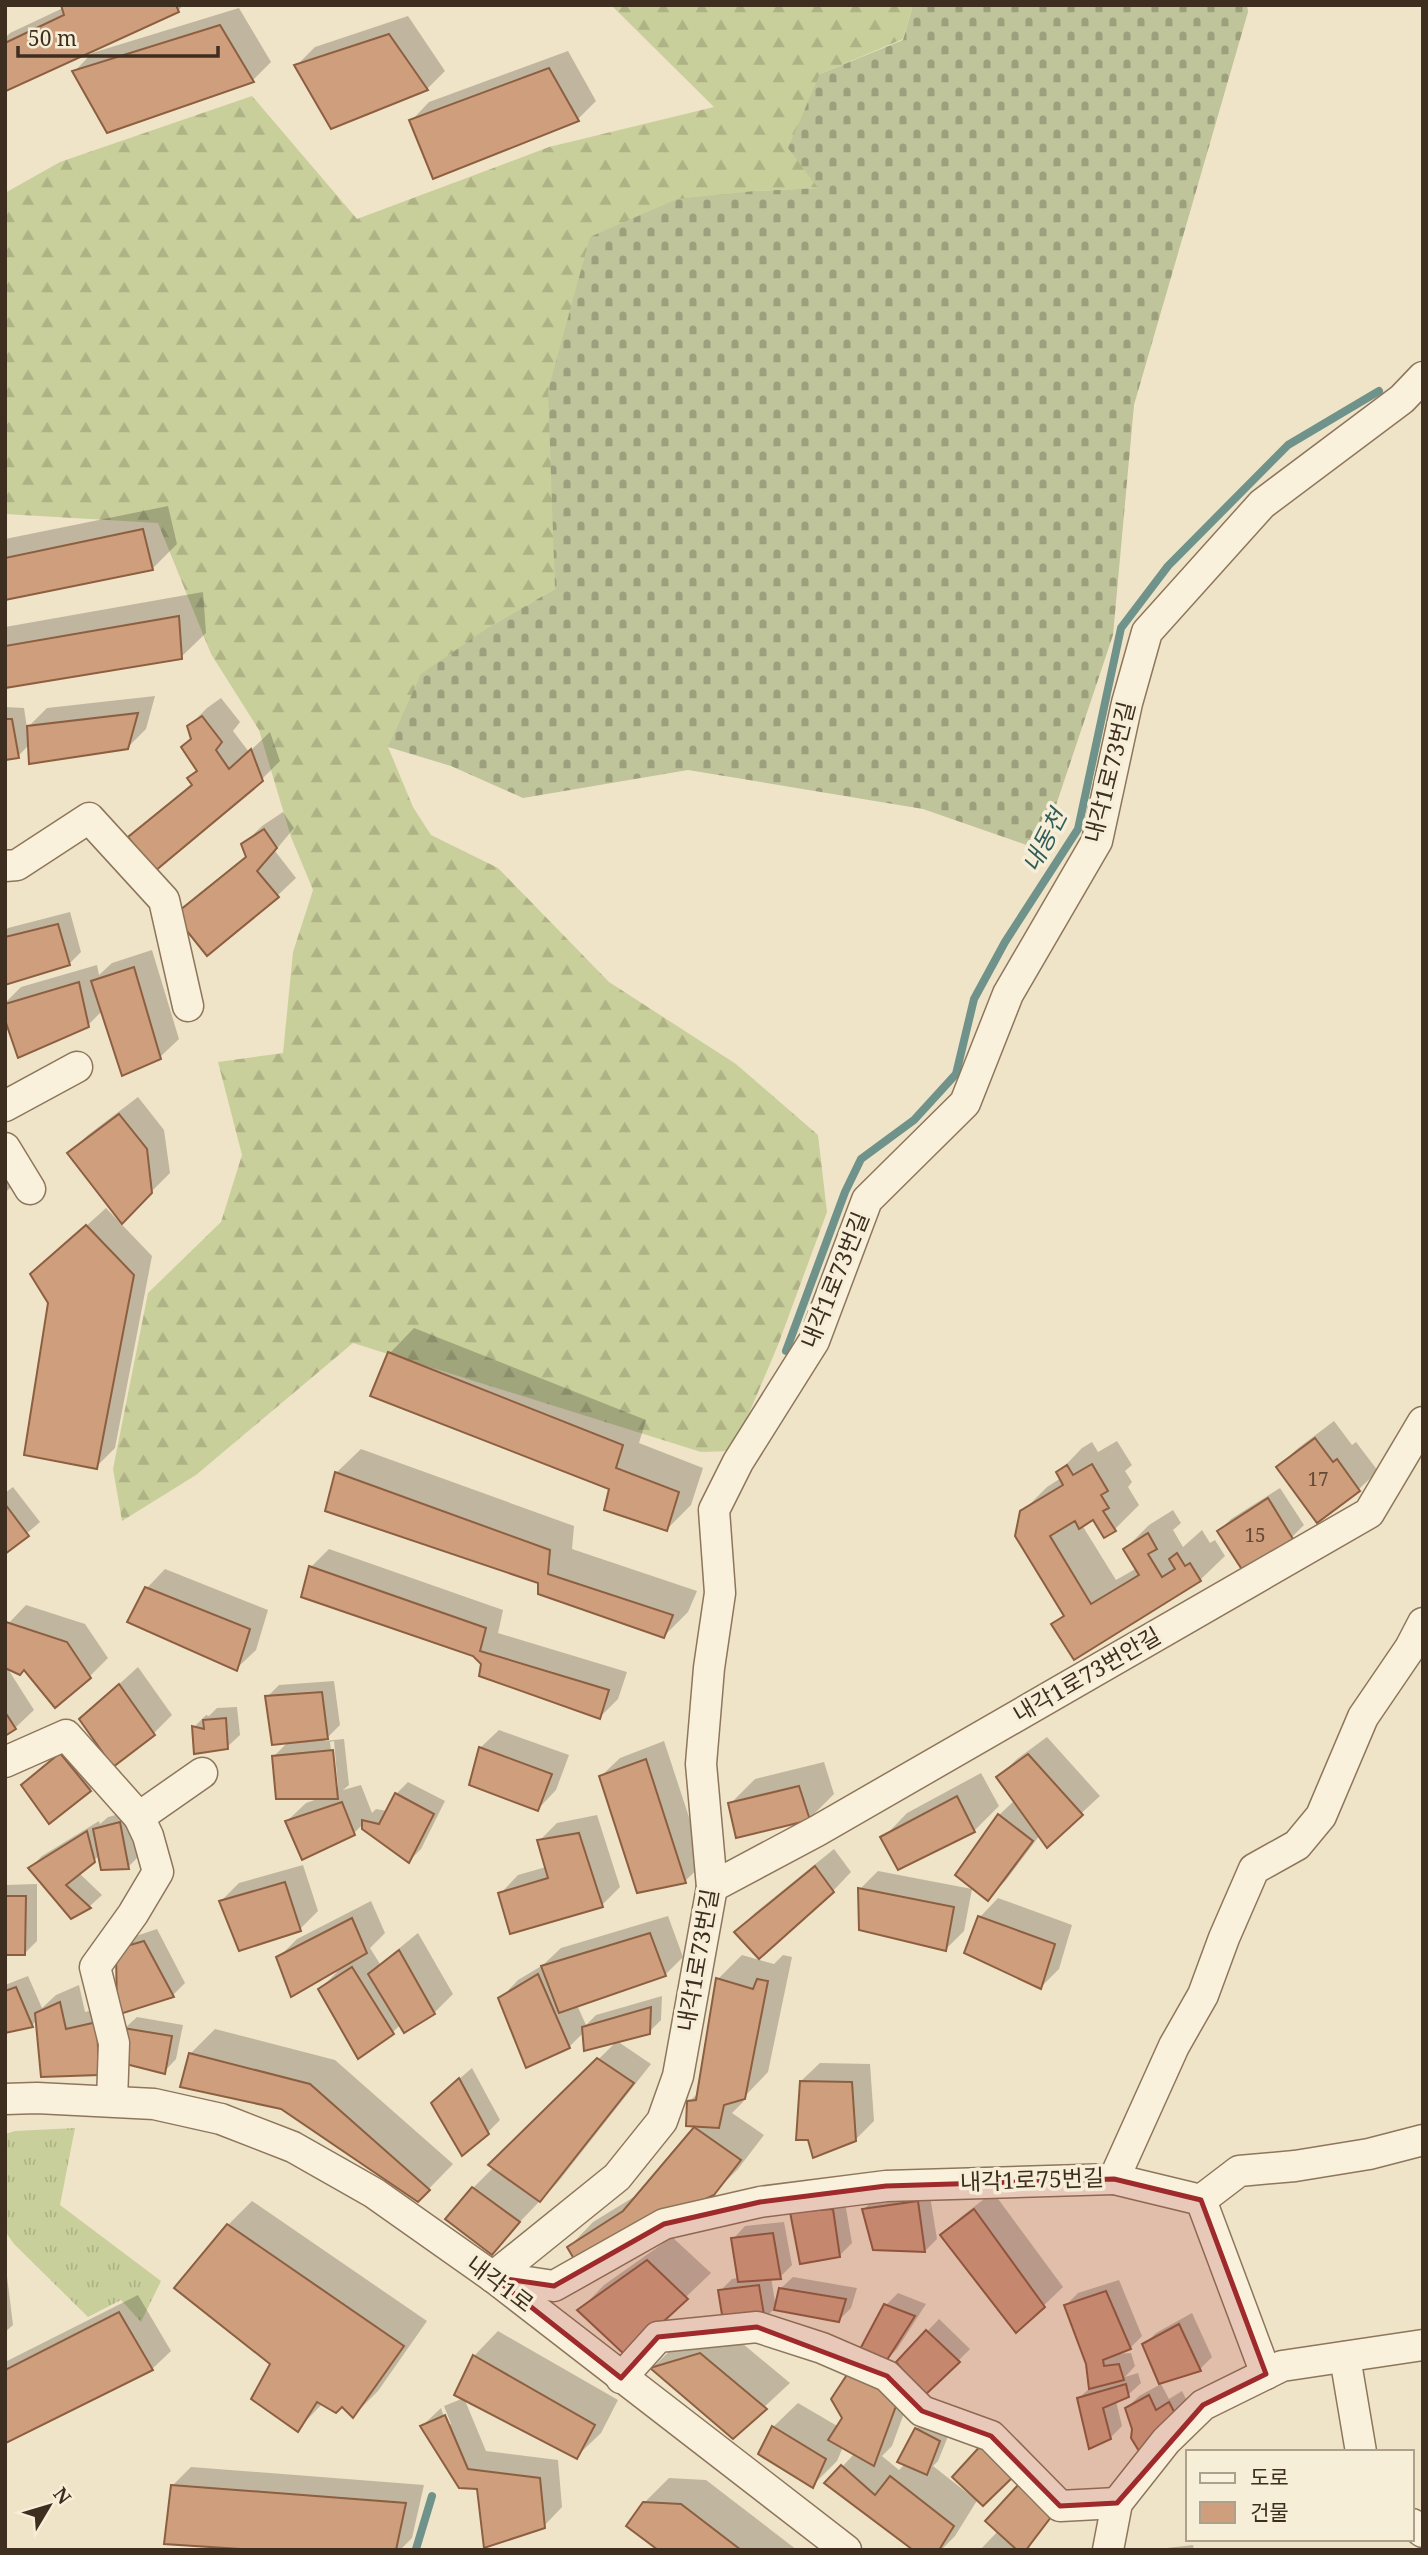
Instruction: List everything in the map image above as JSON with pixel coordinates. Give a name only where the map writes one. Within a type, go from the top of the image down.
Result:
[{"type":"street","name":"내각1로73번길","points":[[492,2277],[617,2177],[662,2121],[678,2076],[712,1887],[701,1764],[709,1668],[720,1593],[714,1510],[738,1462],[814,1341],[867,1200],[964,1103],[1008,994],[1097,841],[1127,703],[1147,632],[1262,504],[1402,399],[1423,377]]},
{"type":"street","points":[[5,866],[18,864],[89,818],[164,900],[188,1006]]},
{"type":"street","points":[[5,1106],[77,1067]]},
{"type":"street","points":[[5,1148],[30,1189]]},
{"type":"street","name":"내각1로73번안길","points":[[712,1887],[817,1831],[1368,1513],[1423,1422]]},
{"type":"street","name":"내각1로75번길","points":[[492,2277],[554,2286],[664,2224],[760,2202],[886,2186],[1114,2179],[1174,2046],[1203,1995],[1254,1869],[1297,1845],[1321,1816],[1363,1717],[1410,1648],[1423,1623]]},
{"type":"street","points":[[5,1762],[66,1735],[139,1816],[148,1836],[158,1872],[133,1914],[95,1967],[114,2043],[112,2101]]},
{"type":"street","points":[[139,1816],[202,1773]]},
{"type":"street","name":"내각1로","points":[[5,2099],[153,2104],[221,2119],[293,2147],[374,2193],[492,2277],[846,2550]]},
{"type":"street","points":[[1201,2200],[1238,2171],[1296,2166],[1369,2154],[1423,2140]]},
{"type":"street","points":[[1114,2179],[1201,2200]]},
{"type":"street","points":[[1201,2200],[1266,2374]]},
{"type":"street","points":[[621,2378],[658,2337],[757,2327],[822,2348],[887,2376],[922,2411],[991,2436],[1060,2506],[1117,2503]]},
{"type":"street","points":[[1108,2550],[1117,2503],[1166,2441],[1203,2405],[1282,2366],[1423,2346]]},
{"type":"street","points":[[1345,2357],[1361,2450]]},
{"type":"highlighted area","points":[[1114,2179],[1201,2200],[1266,2374],[1203,2405],[1117,2503],[1060,2506],[991,2436],[922,2411],[887,2376],[757,2327],[658,2337],[621,2378],[493,2277],[554,2286],[664,2224],[760,2202],[886,2186]]},
{"type":"green space","points":[[611,5],[913,5],[903,39],[820,74],[819,188],[755,191],[554,518],[555,589],[489,627],[388,747],[413,807],[431,835],[498,868],[609,982],[736,1064],[818,1135],[827,1212],[778,1345],[733,1451],[701,1452],[353,1343],[196,1475],[122,1521],[113,1469],[148,1293],[221,1222],[242,1155],[218,1062],[283,1053],[293,952],[313,890],[291,837],[259,730],[211,654],[158,523],[5,514],[5,193],[60,162],[252,96],[357,219],[549,147],[714,107]]},
{"type":"green space","points":[[913,5],[1247,5],[1248,12],[1134,405],[1113,635],[1041,850],[923,809],[688,770],[523,798],[451,766],[388,747],[421,674],[489,627],[555,589],[548,391],[590,237],[677,199],[818,188],[788,148],[820,74],[903,40]]},
{"type":"green space","points":[[75,2128],[60,2205],[161,2281],[141,2322],[121,2300],[88,2317],[14,2244],[5,2231],[5,2134],[15,2131]]},
{"type":"building","points":[[61,5],[176,5],[179,12],[6,91],[5,43],[64,15]]},
{"type":"building","points":[[220,25],[254,82],[107,133],[72,71]]},
{"type":"building","points":[[389,34],[428,90],[331,129],[294,65]]},
{"type":"building","points":[[549,68],[579,121],[433,179],[409,120]]},
{"type":"building","points":[[143,529],[153,570],[5,600],[5,558]]},
{"type":"building","points":[[179,616],[182,659],[5,688],[5,646]]},
{"type":"building","points":[[138,713],[128,749],[29,764],[27,726]]},
{"type":"building","points":[[202,716],[222,742],[216,750],[229,769],[251,749],[263,781],[155,871],[128,837],[192,785],[187,778],[197,771],[181,747],[191,739],[187,726]]},
{"type":"building","points":[[5,719],[12,719],[19,758],[5,760]]},
{"type":"building","points":[[264,829],[277,848],[257,871],[279,897],[207,956],[174,915],[246,857],[241,844]]},
{"type":"building","points":[[58,924],[70,965],[5,985],[5,937]]},
{"type":"building","points":[[134,967],[161,1059],[122,1076],[91,981]]},
{"type":"building","points":[[79,982],[89,1027],[18,1058],[5,1020],[5,1004]]},
{"type":"building","points":[[119,1114],[147,1149],[152,1193],[122,1224],[67,1153]]},
{"type":"building","points":[[86,1225],[134,1275],[97,1469],[24,1455],[48,1303],[30,1274]]},
{"type":"building","points":[[388,1352],[623,1445],[616,1468],[679,1492],[667,1531],[604,1510],[609,1489],[370,1396]]},
{"type":"building","points":[[1315,1438],[1333,1462],[1337,1459],[1360,1491],[1317,1523],[1276,1467]]},
{"type":"building","points":[[1092,1464],[1108,1491],[1101,1495],[1109,1508],[1103,1511],[1116,1531],[1104,1538],[1093,1520],[1079,1529],[1075,1521],[1050,1536],[1091,1604],[1139,1575],[1123,1549],[1148,1533],[1157,1549],[1148,1554],[1162,1577],[1175,1569],[1169,1559],[1177,1553],[1185,1566],[1190,1563],[1201,1581],[1074,1660],[1051,1624],[1064,1616],[1015,1536],[1020,1511],[1063,1485],[1056,1472],[1067,1465],[1073,1475]]},
{"type":"building","points":[[335,1472],[550,1550],[548,1574],[673,1615],[664,1638],[538,1594],[538,1583],[325,1511]]},
{"type":"building","points":[[1268,1498],[1293,1539],[1243,1571],[1217,1531]]},
{"type":"building","points":[[5,1504],[29,1536],[5,1554]]},
{"type":"building","points":[[309,1566],[486,1628],[480,1651],[609,1690],[600,1719],[479,1676],[481,1664],[473,1656],[301,1597]]},
{"type":"building","points":[[145,1587],[250,1629],[237,1671],[127,1622]]},
{"type":"building","points":[[6,1622],[67,1642],[91,1678],[55,1708],[24,1670],[20,1675],[5,1668]]},
{"type":"building","points":[[119,1684],[155,1735],[113,1767],[79,1719]]},
{"type":"building","points":[[322,1692],[328,1739],[272,1745],[265,1696]]},
{"type":"building","points":[[5,1712],[16,1729],[5,1736]]},
{"type":"building","points":[[226,1718],[228,1749],[194,1754],[192,1726],[204,1729],[203,1720]]},
{"type":"building","points":[[479,1747],[552,1774],[538,1811],[469,1785]]},
{"type":"building","points":[[333,1750],[338,1799],[276,1799],[272,1756]]},
{"type":"building","points":[[60,1753],[91,1791],[49,1824],[21,1785]]},
{"type":"building","points":[[1028,1754],[1083,1815],[1047,1848],[996,1777]]},
{"type":"building","points":[[646,1759],[686,1883],[637,1893],[599,1776]]},
{"type":"building","points":[[799,1786],[810,1820],[736,1838],[728,1803]]},
{"type":"building","points":[[395,1793],[434,1814],[409,1863],[362,1829],[362,1820],[379,1824]]},
{"type":"building","points":[[957,1796],[975,1832],[898,1870],[880,1837]]},
{"type":"building","points":[[342,1802],[355,1835],[302,1860],[285,1821]]},
{"type":"building","points":[[998,1814],[1033,1841],[988,1901],[955,1875]]},
{"type":"building","points":[[120,1822],[129,1869],[101,1870],[93,1829]]},
{"type":"building","points":[[87,1831],[95,1862],[66,1885],[91,1908],[71,1919],[28,1868]]},
{"type":"building","points":[[579,1833],[603,1907],[510,1934],[498,1893],[548,1878],[537,1840]]},
{"type":"building","points":[[815,1866],[834,1892],[759,1959],[734,1932]]},
{"type":"building","points":[[285,1882],[301,1931],[239,1951],[219,1901]]},
{"type":"building","points":[[858,1888],[954,1907],[946,1951],[859,1930]]},
{"type":"building","points":[[5,1896],[26,1896],[25,1955],[5,1955]]},
{"type":"building","points":[[978,1916],[1055,1944],[1041,1989],[964,1953]]},
{"type":"building","points":[[352,1918],[367,1953],[291,1997],[276,1957]]},
{"type":"building","points":[[650,1933],[666,1976],[559,2013],[541,1966]]},
{"type":"building","points":[[144,1941],[174,1997],[117,2015],[116,1949]]},
{"type":"building","points":[[399,1950],[435,2014],[404,2033],[368,1974]]},
{"type":"building","points":[[352,1967],[394,2034],[358,2059],[318,1989]]},
{"type":"building","points":[[538,1974],[570,2048],[526,2068],[498,1998]]},
{"type":"building","points":[[716,1978],[753,1989],[757,1979],[768,1981],[745,2099],[724,2105],[719,2128],[686,2126],[687,2101],[696,2100]]},
{"type":"building","points":[[16,1987],[33,2027],[5,2033],[5,1991]]},
{"type":"building","points":[[60,2002],[66,2029],[97,2022],[99,2075],[41,2077],[35,2013]]},
{"type":"building","points":[[651,2007],[650,2034],[584,2051],[582,2027]]},
{"type":"building","points":[[123,2028],[172,2036],[165,2074],[114,2061]]},
{"type":"building","points":[[189,2053],[310,2084],[430,2190],[418,2202],[281,2109],[180,2087]]},
{"type":"building","points":[[597,2058],[634,2083],[540,2202],[488,2165]]},
{"type":"building","points":[[459,2078],[489,2134],[462,2156],[431,2103]]},
{"type":"building","points":[[800,2081],[852,2082],[856,2141],[813,2158],[808,2140],[796,2140]]},
{"type":"building","points":[[694,2127],[741,2160],[714,2195],[574,2259],[567,2247],[623,2211]]},
{"type":"building","points":[[472,2187],[520,2222],[492,2255],[445,2219]]},
{"type":"building","points":[[918,2201],[925,2252],[873,2250],[862,2209]]},
{"type":"building","points":[[833,2209],[840,2257],[800,2264],[790,2212]]},
{"type":"building","points":[[974,2209],[1045,2307],[1016,2333],[940,2235]]},
{"type":"building","points":[[227,2224],[404,2346],[353,2418],[342,2407],[336,2413],[317,2402],[298,2432],[251,2399],[270,2364],[174,2288]]},
{"type":"building","points":[[773,2233],[781,2279],[738,2282],[731,2238]]},
{"type":"building","points":[[647,2260],[688,2299],[626,2356],[577,2310]]},
{"type":"building","points":[[759,2285],[765,2321],[724,2327],[718,2290]]},
{"type":"building","points":[[779,2288],[846,2299],[839,2322],[774,2310]]},
{"type":"building","points":[[1106,2291],[1131,2349],[1103,2360],[1104,2366],[1119,2364],[1124,2380],[1089,2389],[1086,2364],[1064,2305]]},
{"type":"building","points":[[884,2304],[915,2316],[885,2363],[858,2353]]},
{"type":"building","points":[[119,2312],[153,2370],[6,2443],[5,2370]]},
{"type":"building","points":[[1179,2324],[1201,2371],[1159,2384],[1142,2344]]},
{"type":"building","points":[[926,2330],[960,2362],[924,2396],[896,2362]]},
{"type":"building","points":[[700,2353],[767,2409],[733,2439],[650,2368]]},
{"type":"building","points":[[473,2355],[595,2425],[577,2459],[454,2395]]},
{"type":"building","points":[[852,2367],[900,2395],[874,2466],[828,2440],[842,2418],[831,2399]]},
{"type":"building","points":[[1126,2384],[1129,2397],[1103,2408],[1111,2439],[1089,2449],[1077,2398]]},
{"type":"building","points":[[1149,2395],[1156,2410],[1169,2402],[1179,2421],[1142,2456],[1131,2438],[1132,2429],[1125,2408]]},
{"type":"building","points":[[445,2415],[468,2469],[540,2478],[545,2528],[484,2548],[477,2489],[459,2488],[420,2426]]},
{"type":"building","points":[[772,2426],[826,2459],[813,2488],[758,2454]]},
{"type":"building","points":[[915,2428],[940,2441],[927,2475],[897,2462]]},
{"type":"building","points":[[984,2442],[1017,2473],[983,2506],[952,2477]]},
{"type":"building","points":[[841,2465],[875,2495],[890,2476],[954,2526],[939,2550],[913,2550],[824,2483]]},
{"type":"building","points":[[1019,2484],[1051,2517],[1026,2550],[1017,2550],[985,2521]]},
{"type":"building","points":[[171,2485],[406,2503],[396,2550],[256,2550],[164,2544]]},
{"type":"building","points":[[643,2502],[681,2504],[741,2550],[658,2550],[626,2526]]},
{"type":"waterway","name":"내동천","points":[[786,1351],[845,1192],[861,1159],[914,1120],[956,1074],[974,999],[1005,942],[1078,829],[1121,628],[1168,566],[1288,445],[1379,391]]},
{"type":"waterway","name":"내동천","points":[[416,2549],[432,2496]]}]
